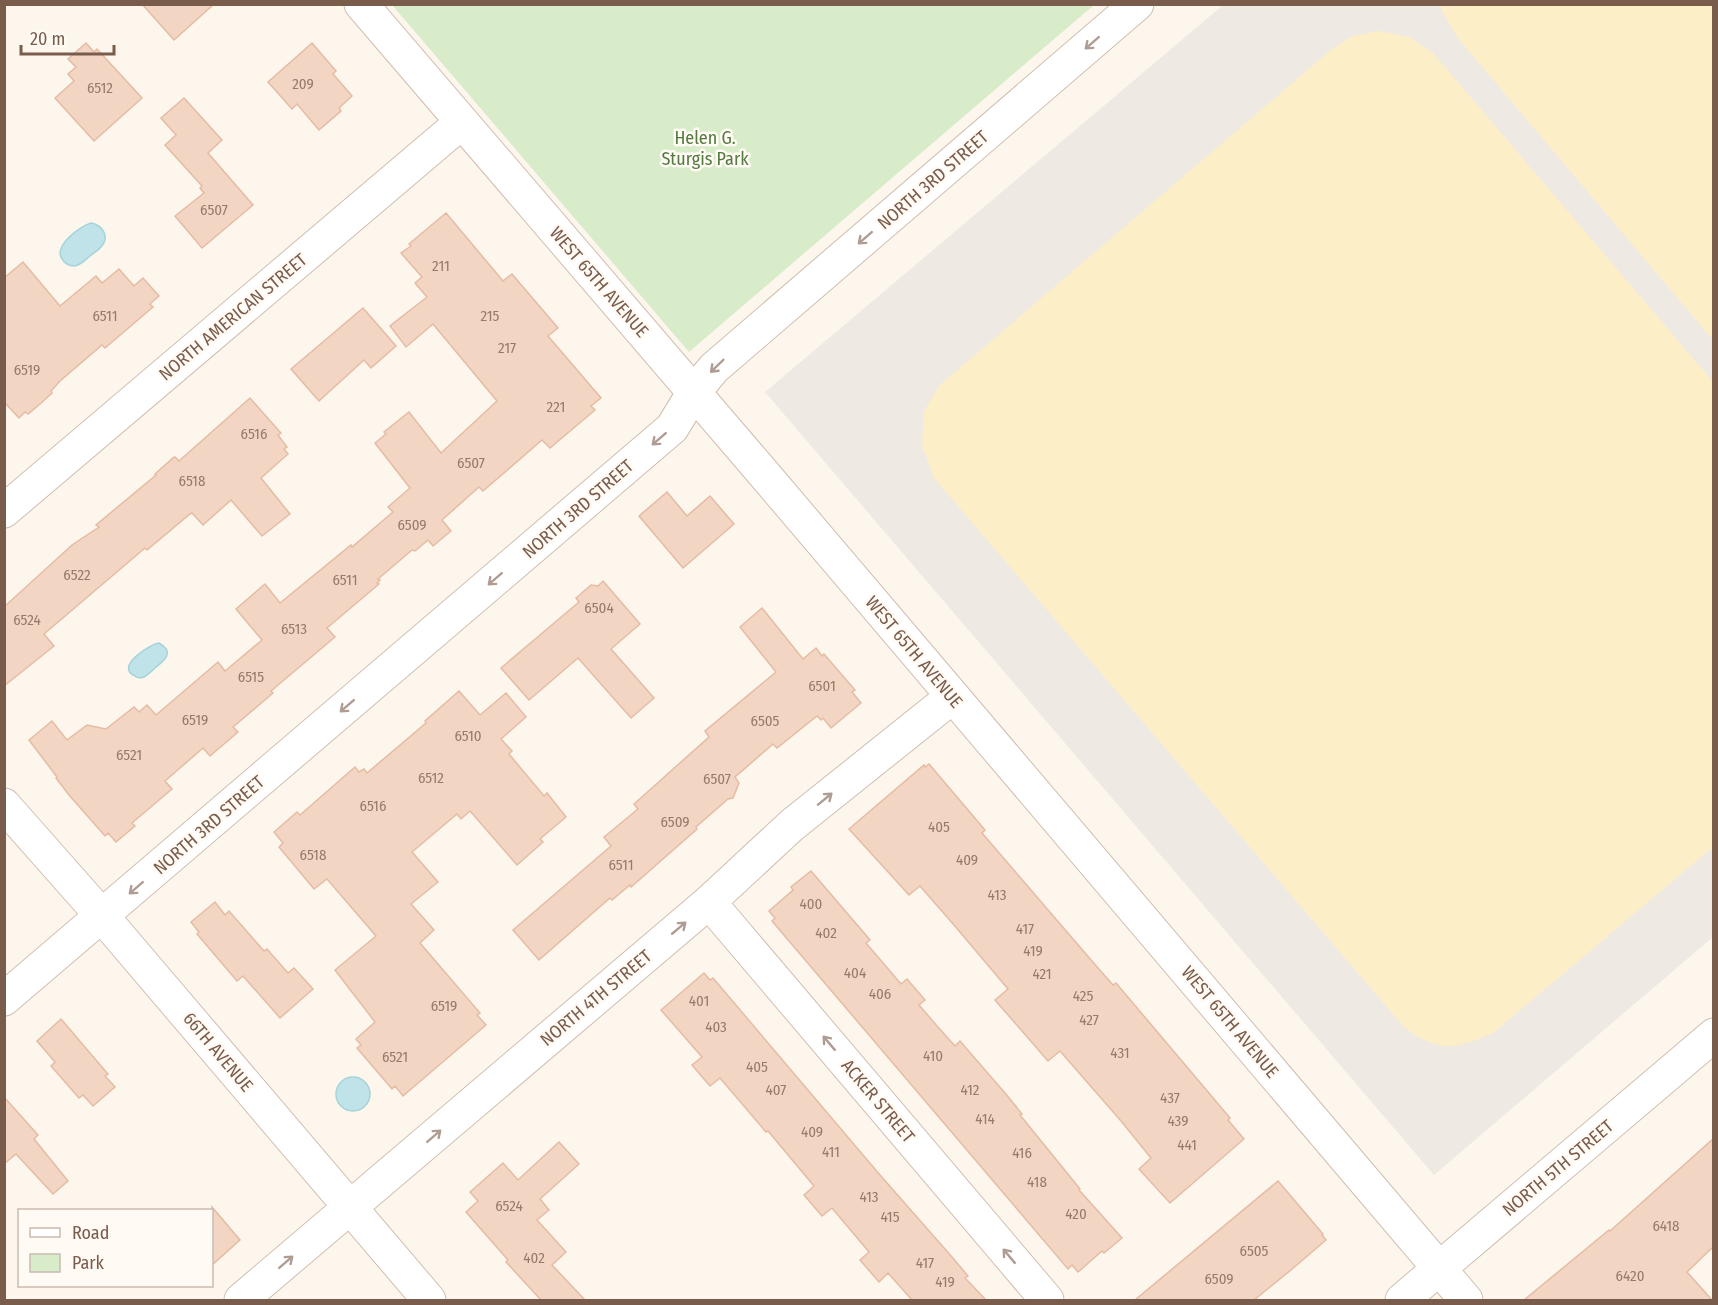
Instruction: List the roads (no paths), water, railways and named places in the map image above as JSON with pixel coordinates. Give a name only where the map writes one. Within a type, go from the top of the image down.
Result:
[{"type":"street","name":"WEST 65TH AVENUE","points":[[361,4],[1466,1300]]},
{"type":"street","name":"NORTH 3RD STREET","points":[[4,999],[672,428],[694,392],[714,368],[1137,4]]},
{"type":"street","name":"NORTH AMERICAN STREET","points":[[4,511],[462,122]]},
{"type":"street","name":"NORTH 4TH STREET","points":[[242,1300],[709,902],[792,825],[952,697]]},
{"type":"street","name":"66TH AVENUE","points":[[4,805],[102,916],[429,1300]]},
{"type":"street","name":"ACKER STREET","points":[[709,902],[1047,1300]]},
{"type":"street","name":"NORTH 5TH STREET","points":[[1402,1300],[1713,1035]]},
{"type":"water","points":[[91,223],[99,226],[104,232],[104,243],[80,264],[74,266],[67,264],[60,254],[61,248],[75,232]]},
{"type":"water","points":[[159,643],[167,650],[167,656],[162,662],[144,677],[137,677],[130,672],[129,667],[136,656],[148,647]]},
{"type":"water","points":[[353,1077],[365,1082],[370,1094],[365,1106],[353,1111],[341,1106],[336,1094],[341,1082]]},
{"type":"park label","name":"Helen G. Sturgis Park","points":[[705,148]]}]
